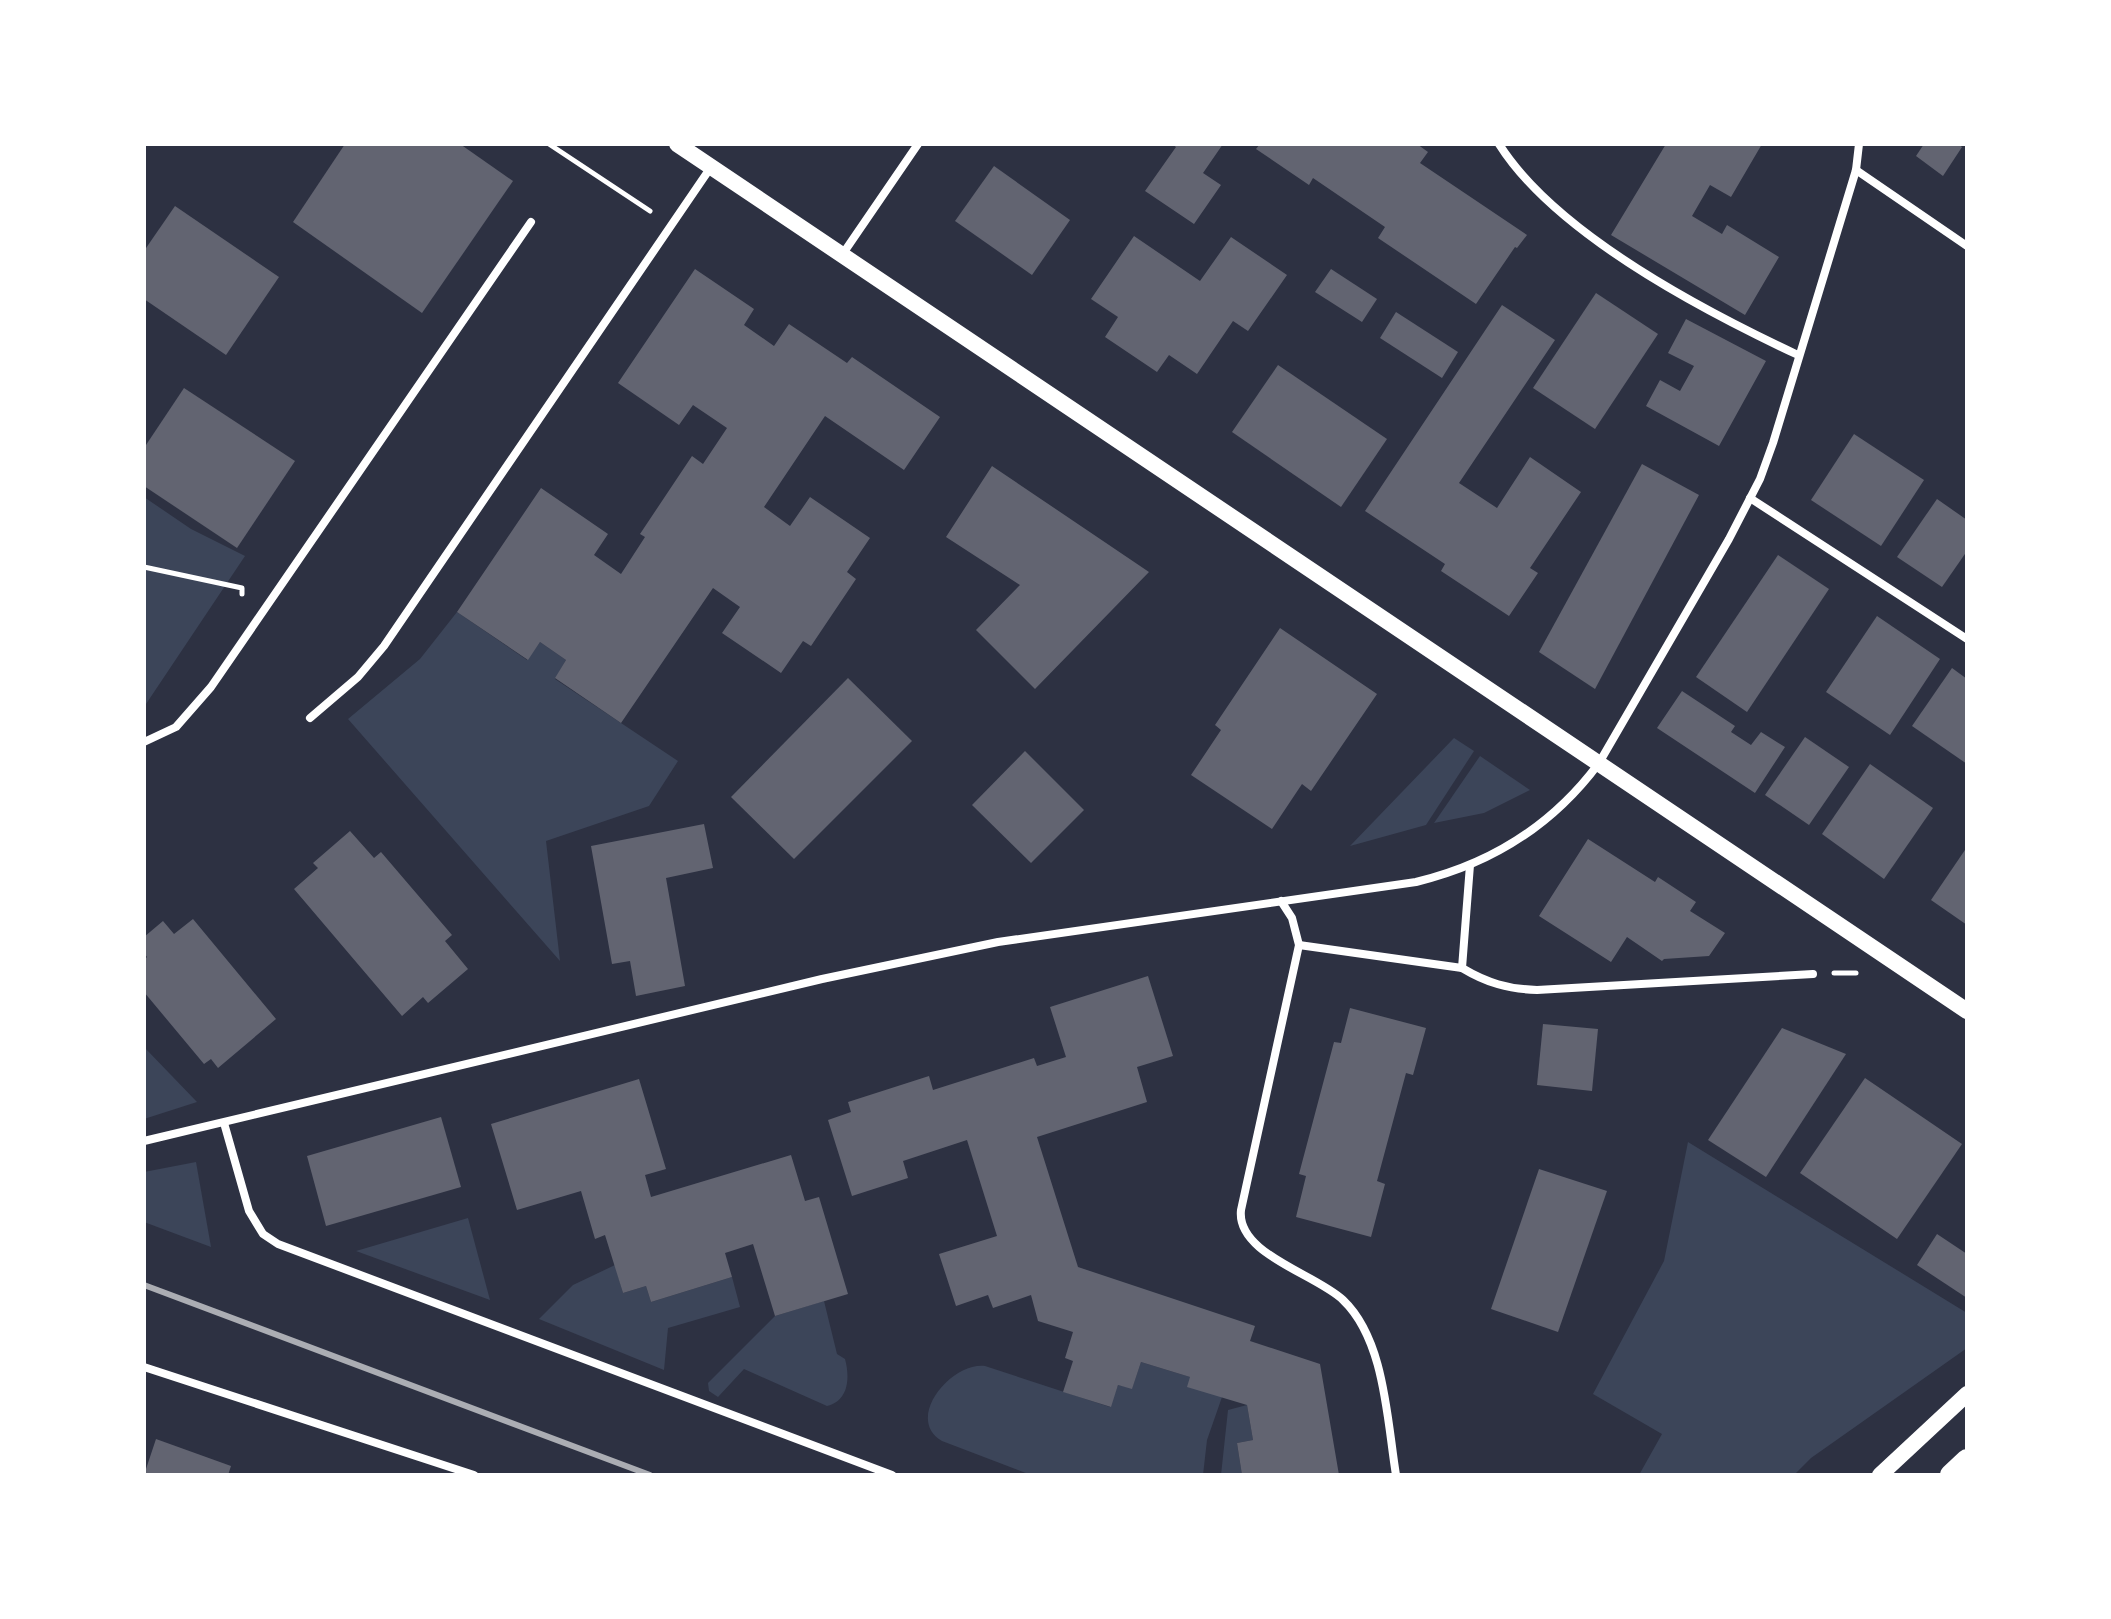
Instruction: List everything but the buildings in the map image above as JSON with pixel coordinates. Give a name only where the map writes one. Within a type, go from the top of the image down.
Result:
[{"type":"highway","points":[[1951,1475],[1967,1460]]},
{"type":"main road","points":[[677,144],[1967,1011]]},
{"type":"main road","points":[[1880,1475],[1967,1394]]},
{"type":"street","points":[[842,255],[918,144]]},
{"type":"street","points":[[1499,144],[1546,199],[1620,255],[1724,319],[1798,355]]},
{"type":"street","points":[[144,1141],[822,979],[939,954],[998,942],[1416,882],[1470,865],[1519,840],[1569,799],[1599,763],[1750,498],[1773,443],[1856,170],[1859,144]]},
{"type":"street","points":[[310,718],[358,677],[384,646],[711,167]]},
{"type":"street","points":[[1856,170],[1967,246]]},
{"type":"street","points":[[144,742],[176,727],[211,687],[531,222]]},
{"type":"street","points":[[1750,498],[1967,639]]},
{"type":"street","points":[[1462,968],[1470,865]]},
{"type":"street","points":[[1281,901],[1292,918],[1299,945],[1241,1210],[1241,1226],[1249,1239],[1264,1251],[1341,1298],[1366,1331],[1377,1364],[1396,1475]]},
{"type":"street","points":[[1299,945],[1462,968],[1503,987],[1537,990],[1813,974]]},
{"type":"street","points":[[224,1123],[255,1225],[278,1244],[892,1475]]},
{"type":"street","points":[[144,1367],[474,1475]]},
{"type":"path","points":[[549,144],[671,225]]},
{"type":"path","points":[[144,567],[227,583]]},
{"type":"shaded area","points":[[144,497],[191,529],[245,556],[144,707]]},
{"type":"shaded area","points":[[457,612],[527,660],[540,642],[566,660],[555,679],[678,761],[649,806],[546,841],[560,961],[348,719],[420,659]]},
{"type":"shaded area","points":[[1454,738],[1474,751],[1426,825],[1350,846]]},
{"type":"shaded area","points":[[1480,756],[1530,790],[1484,813],[1434,823]]},
{"type":"shaded area","points":[[144,1047],[197,1102],[144,1119]]},
{"type":"shaded area","points":[[1688,1142],[1967,1313],[1967,1348],[1811,1458],[1794,1475],[1639,1475],[1662,1434],[1593,1394],[1664,1261]]},
{"type":"shaded area","points":[[196,1162],[211,1247],[144,1222],[144,1172]]},
{"type":"shaded area","points":[[468,1218],[490,1300],[356,1251]]},
{"type":"shaded area","points":[[615,1265],[623,1293],[646,1286],[651,1302],[732,1277],[740,1307],[668,1328],[664,1370],[539,1319],[573,1285]]},
{"type":"shaded area","points":[[824,1301],[837,1354],[845,1359],[847,1366],[846,1387],[840,1399],[827,1406],[744,1369],[718,1397],[709,1391],[708,1383],[775,1316]]},
{"type":"shaded area","points":[[1141,1362],[1190,1377],[1222,1397],[1207,1440],[1203,1475],[1031,1475],[942,1441],[932,1431],[928,1419],[936,1394],[946,1382],[972,1367],[985,1366],[1110,1407],[1118,1385],[1132,1388]]},
{"type":"shaded area","points":[[1247,1405],[1253,1440],[1237,1443],[1242,1475],[1221,1475],[1228,1410]]},
{"type":"railway","points":[[144,1285],[650,1475]]}]
